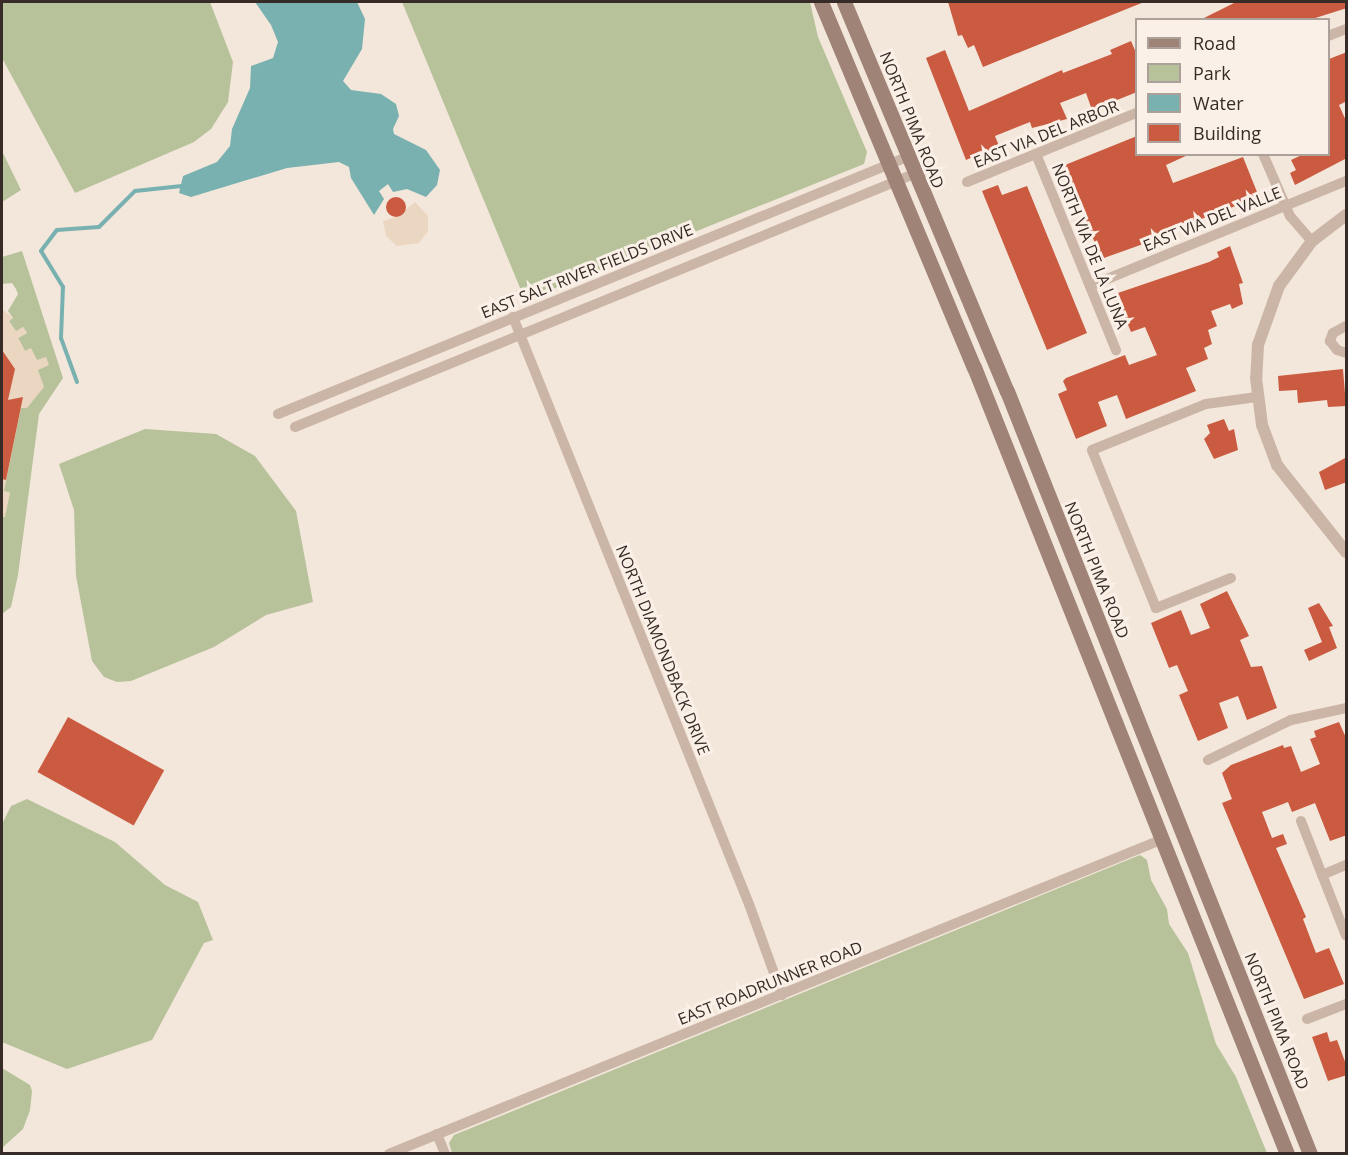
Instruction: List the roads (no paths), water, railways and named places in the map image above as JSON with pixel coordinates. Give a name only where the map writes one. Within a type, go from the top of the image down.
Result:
[{"type":"main road","points":[[821,2],[1163,839],[1287,1154]]},
{"type":"main road","name":"NORTH PIMA ROAD","points":[[844,2],[1011,402],[1310,1154]]},
{"type":"street","points":[[1330,36],[1347,29]]},
{"type":"street","name":"EAST VIA DEL ARBOR","points":[[967,182],[1135,114]]},
{"type":"street","name":"NORTH VIA DE LA LUNA","points":[[1036,154],[1116,350]]},
{"type":"street","points":[[1264,156],[1296,225],[1312,241]]},
{"type":"street","name":"EAST SALT RIVER FIELDS DRIVE","points":[[278,414],[907,157]]},
{"type":"street","name":"EAST SALT RIVER FIELDS DRIVE","points":[[295,427],[914,174]]},
{"type":"street","name":"EAST VIA DEL VALLE","points":[[1090,286],[1347,181]]},
{"type":"street","points":[[1344,544],[1277,465],[1268,445],[1257,397],[1258,345],[1279,286],[1312,241],[1347,215]]},
{"type":"street","name":"NORTH DIAMONDBACK DRIVE","points":[[513,317],[745,893],[782,995]]},
{"type":"street","points":[[1347,326],[1340,326],[1330,341],[1337,350],[1347,353]]},
{"type":"street","points":[[1231,578],[1155,608],[1092,450],[1206,404],[1257,397]]},
{"type":"street","points":[[1209,760],[1291,720],[1347,708]]},
{"type":"street","points":[[1301,821],[1347,936]]},
{"type":"street","name":"EAST ROADRUNNER ROAD","points":[[389,1154],[1163,839]]},
{"type":"street","points":[[1322,874],[1347,865]]},
{"type":"street","points":[[1307,1019],[1347,1004]]},
{"type":"street","points":[[437,1134],[445,1154]]},
{"type":"water","points":[[255,2],[357,2],[365,19],[362,49],[343,81],[351,90],[381,94],[396,104],[399,116],[393,129],[394,134],[426,150],[440,170],[437,185],[426,197],[407,189],[393,192],[388,184],[379,191],[384,199],[374,215],[351,178],[349,167],[339,162],[287,168],[191,197],[179,193],[183,176],[217,162],[230,146],[232,129],[250,88],[251,66],[273,58],[278,42],[271,25]]},
{"type":"waterway","points":[[77,382],[61,338],[63,287],[41,251],[57,230],[99,227],[135,191],[182,186]]}]
